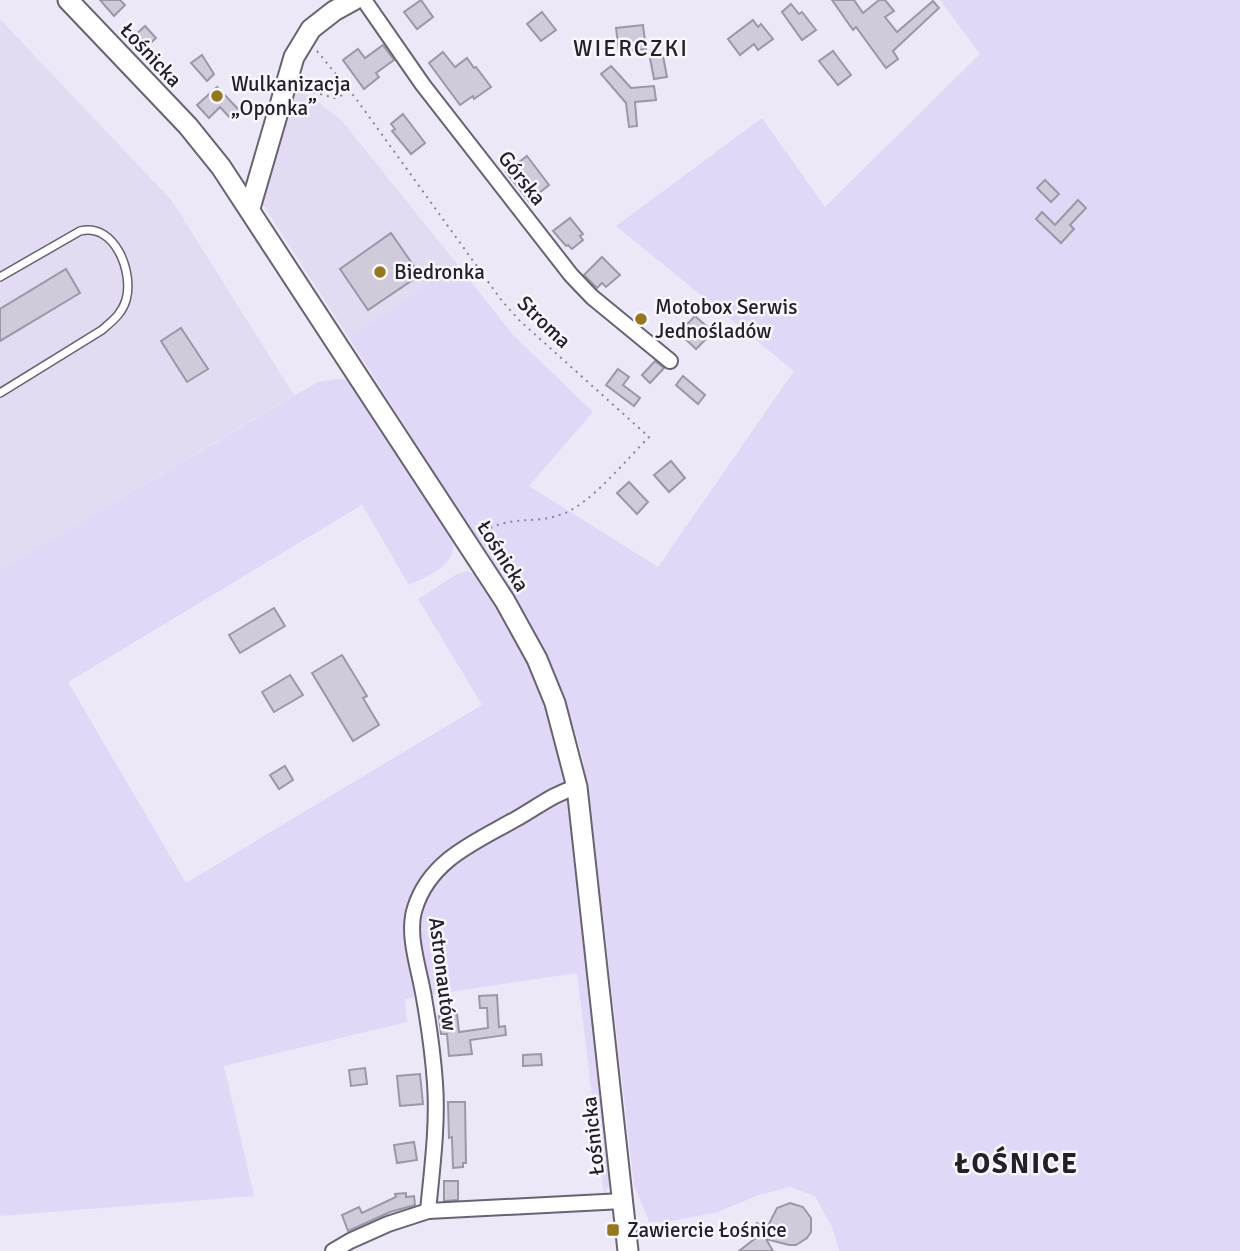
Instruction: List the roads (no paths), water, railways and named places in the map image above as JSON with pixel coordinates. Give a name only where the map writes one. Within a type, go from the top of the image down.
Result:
[{"type":"street","name":"Łośnicka","points":[[68,0],[188,126],[221,167],[468,543],[505,601],[537,659],[555,703],[577,787],[628,1251]]},
{"type":"street","points":[[250,208],[295,57],[318,22],[354,0]]},
{"type":"street","name":"Górska","points":[[364,0],[422,85],[571,275],[592,297],[670,361]]},
{"type":"street","name":"Astronautów","points":[[428,1211],[436,1109],[435,1082],[425,1000],[413,934],[414,911],[421,894],[454,853],[518,819],[548,798],[577,787]]},
{"type":"street","points":[[333,1251],[388,1224],[428,1211],[623,1201]]},
{"type":"lane","points":[[0,277],[88,229],[104,233],[115,247],[127,271],[129,285],[125,303],[117,317],[102,330],[0,393]]},
{"type":"place","name":"Wulkanizacja „Oponka”","points":[[217,96]]},
{"type":"place","name":"Biedronka","points":[[380,272]]},
{"type":"place","name":"Motobox Serwis Jednośladów","points":[[641,319]]},
{"type":"place","name":"Zawiercie Łośnice","points":[[613,1230]]},
{"type":"district","name":"WIERCZKI","points":[[631,48]]},
{"type":"district","name":"ŁOŚNICE","points":[[1017,1163]]}]
